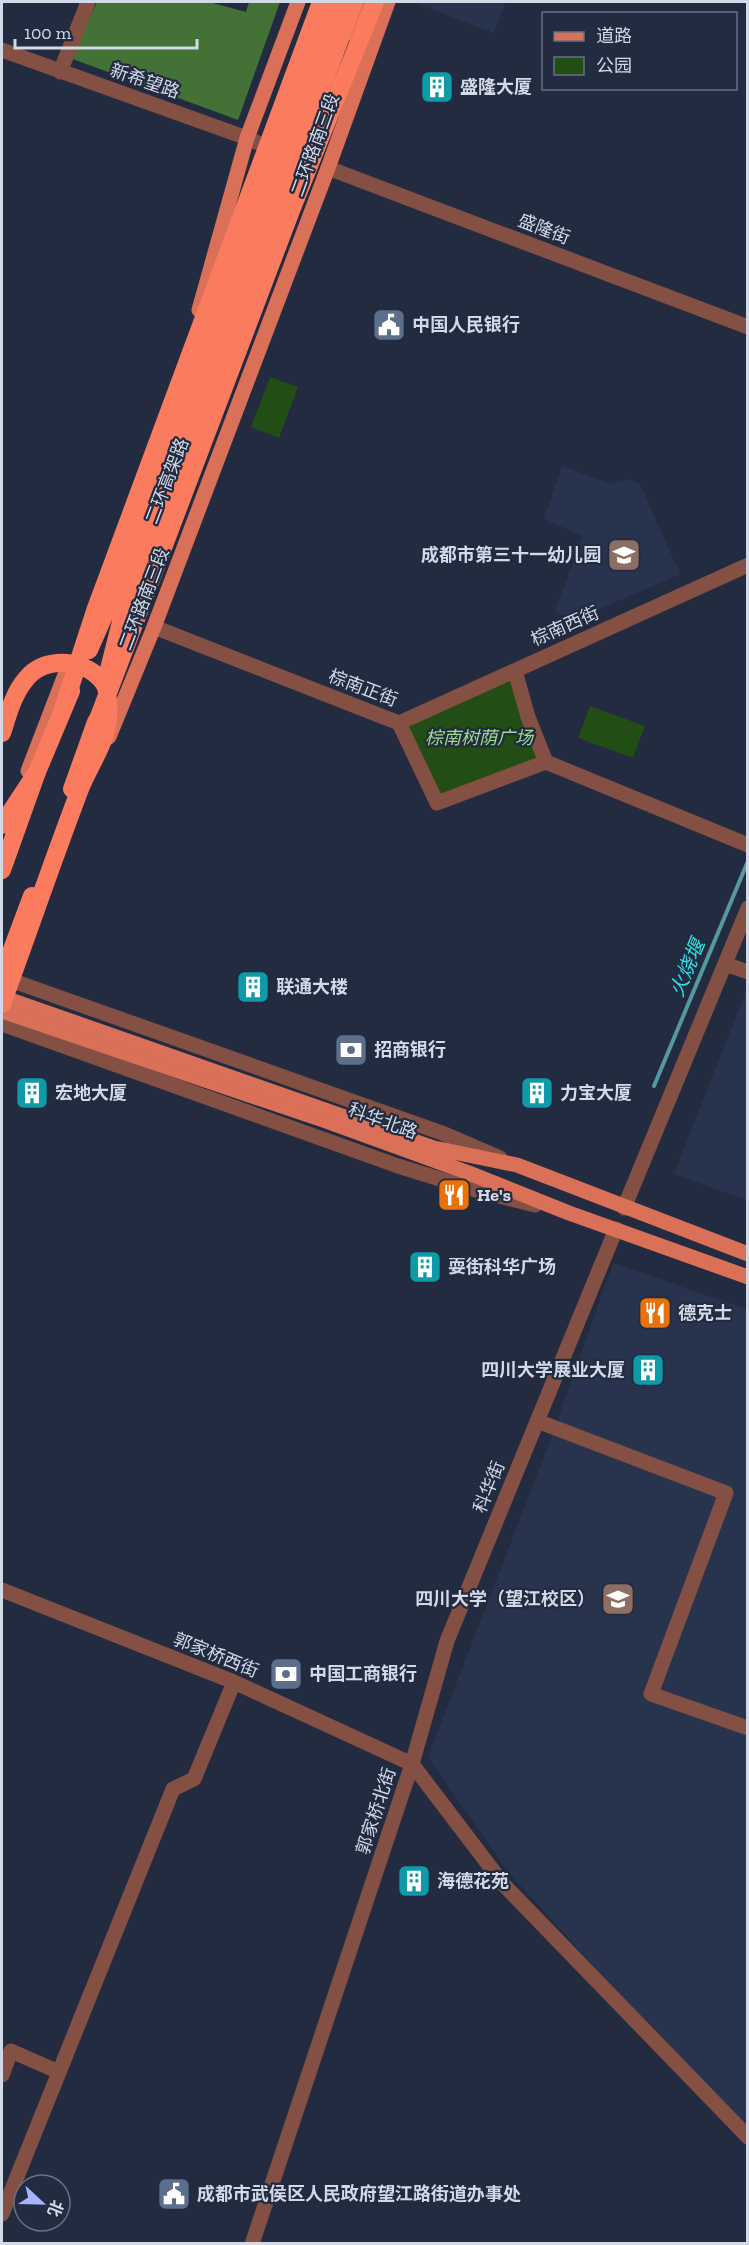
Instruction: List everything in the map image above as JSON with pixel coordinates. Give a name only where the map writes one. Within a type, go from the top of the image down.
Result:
[{"type":"highway","name":"二环高架路","points":[[2,870],[37,772],[64,706],[95,611],[321,2]]},
{"type":"highway","name":"二环高架路","points":[[4,978],[92,735],[291,208],[375,2]]},
{"type":"highway","points":[[64,706],[111,600],[352,3]]},
{"type":"highway","points":[[92,735],[124,610],[352,3]]},
{"type":"highway","points":[[2,733],[14,698],[26,678],[35,670],[54,663],[78,664],[89,669],[106,686],[108,717],[103,740],[81,789],[2,1004]]},
{"type":"highway","points":[[2,825],[37,772]]},
{"type":"main road","points":[[2,837],[183,369],[274,150],[329,2]]},
{"type":"main road","name":"二环路南三段","points":[[2,1004],[4,978],[154,627],[328,168],[388,2]]},
{"type":"main road","points":[[183,369],[247,138],[299,3]]},
{"type":"main road","points":[[328,168],[321,110],[352,3]]},
{"type":"main road","points":[[2,997],[324,1115]]},
{"type":"main road","name":"科华北路","points":[[2,1011],[434,1148],[516,1164],[747,1254]]},
{"type":"main road","name":"科华北路","points":[[324,1115],[569,1213],[747,1277]]},
{"type":"street","points":[[60,72],[88,2]]},
{"type":"street","name":"新希望路","points":[[2,50],[247,138],[274,150]]},
{"type":"street","name":"盛隆街","points":[[328,168],[747,327]]},
{"type":"street","name":"棕南西街","points":[[399,723],[747,566]]},
{"type":"street","name":"棕南正街","points":[[154,627],[399,723],[437,803],[546,762]]},
{"type":"street","points":[[515,671],[528,717],[546,762],[747,845]]},
{"type":"street","points":[[624,1208],[747,908]]},
{"type":"street","points":[[725,964],[747,972]]},
{"type":"street","points":[[4,978],[442,1133],[516,1164]]},
{"type":"street","points":[[2,1024],[398,1166],[472,1189],[569,1213]]},
{"type":"street","name":"科华街","points":[[412,1764],[447,1641],[616,1229]]},
{"type":"street","points":[[537,1421],[726,1493],[651,1694],[747,1728]]},
{"type":"street","name":"郭家桥西街","points":[[2,1590],[234,1682],[412,1764]]},
{"type":"street","points":[[2,2214],[173,1790],[194,1779],[234,1682]]},
{"type":"street","name":"郭家桥北街","points":[[412,1764],[504,1885],[747,2138]]},
{"type":"street","name":"郭家桥北街","points":[[252,2244],[412,1764]]},
{"type":"street","points":[[2,2074],[11,2051],[59,2072]]},
{"type":"shaded area","points":[[412,2],[506,2],[494,33]]},
{"type":"shaded area","name":"成都市第三十一幼儿园","points":[[562,466],[610,484],[629,479],[640,484],[680,574],[572,621],[555,611],[583,536],[544,519]]},
{"type":"shaded area","points":[[746,991],[748,992],[747,1200],[674,1174]]},
{"type":"shaded area","name":"四川大学（望江校区）","points":[[613,1263],[747,1309],[747,2133],[509,1873],[428,1757],[550,1441]]},
{"type":"green space","points":[[97,2],[209,2],[246,12],[249,2],[280,2],[238,120],[70,58]]},
{"type":"green space","points":[[270,377],[298,387],[279,438],[251,427]]},
{"type":"green space","name":"棕南树荫广场","points":[[515,671],[546,762],[437,803],[399,723]]},
{"type":"green space","points":[[590,706],[645,726],[633,758],[578,738]]},
{"type":"waterway","name":"火烧堰","points":[[654,1086],[748,861]]},
{"type":"place","name":"盛隆大厦","points":[[437,87]]},
{"type":"place","name":"中国人民银行","points":[[389,325]]},
{"type":"place","name":"成都市第三十一幼儿园","points":[[624,555]]},
{"type":"place","name":"联通大楼","points":[[253,987]]},
{"type":"place","name":"招商银行","points":[[351,1050]]},
{"type":"place","name":"宏地大厦","points":[[32,1093]]},
{"type":"place","name":"力宝大厦","points":[[537,1093]]},
{"type":"place","name":"He's","points":[[454,1195]]},
{"type":"place","name":"耍街科华广场","points":[[425,1267]]},
{"type":"place","name":"德克士","points":[[655,1313]]},
{"type":"place","name":"四川大学展业大厦","points":[[648,1370]]},
{"type":"place","name":"四川大学（望江校区）","points":[[618,1599]]},
{"type":"place","name":"中国工商银行","points":[[286,1674]]},
{"type":"place","name":"海德花苑","points":[[414,1881]]},
{"type":"place","name":"成都市武侯区人民政府望江路街道办事处","points":[[174,2194]]}]
